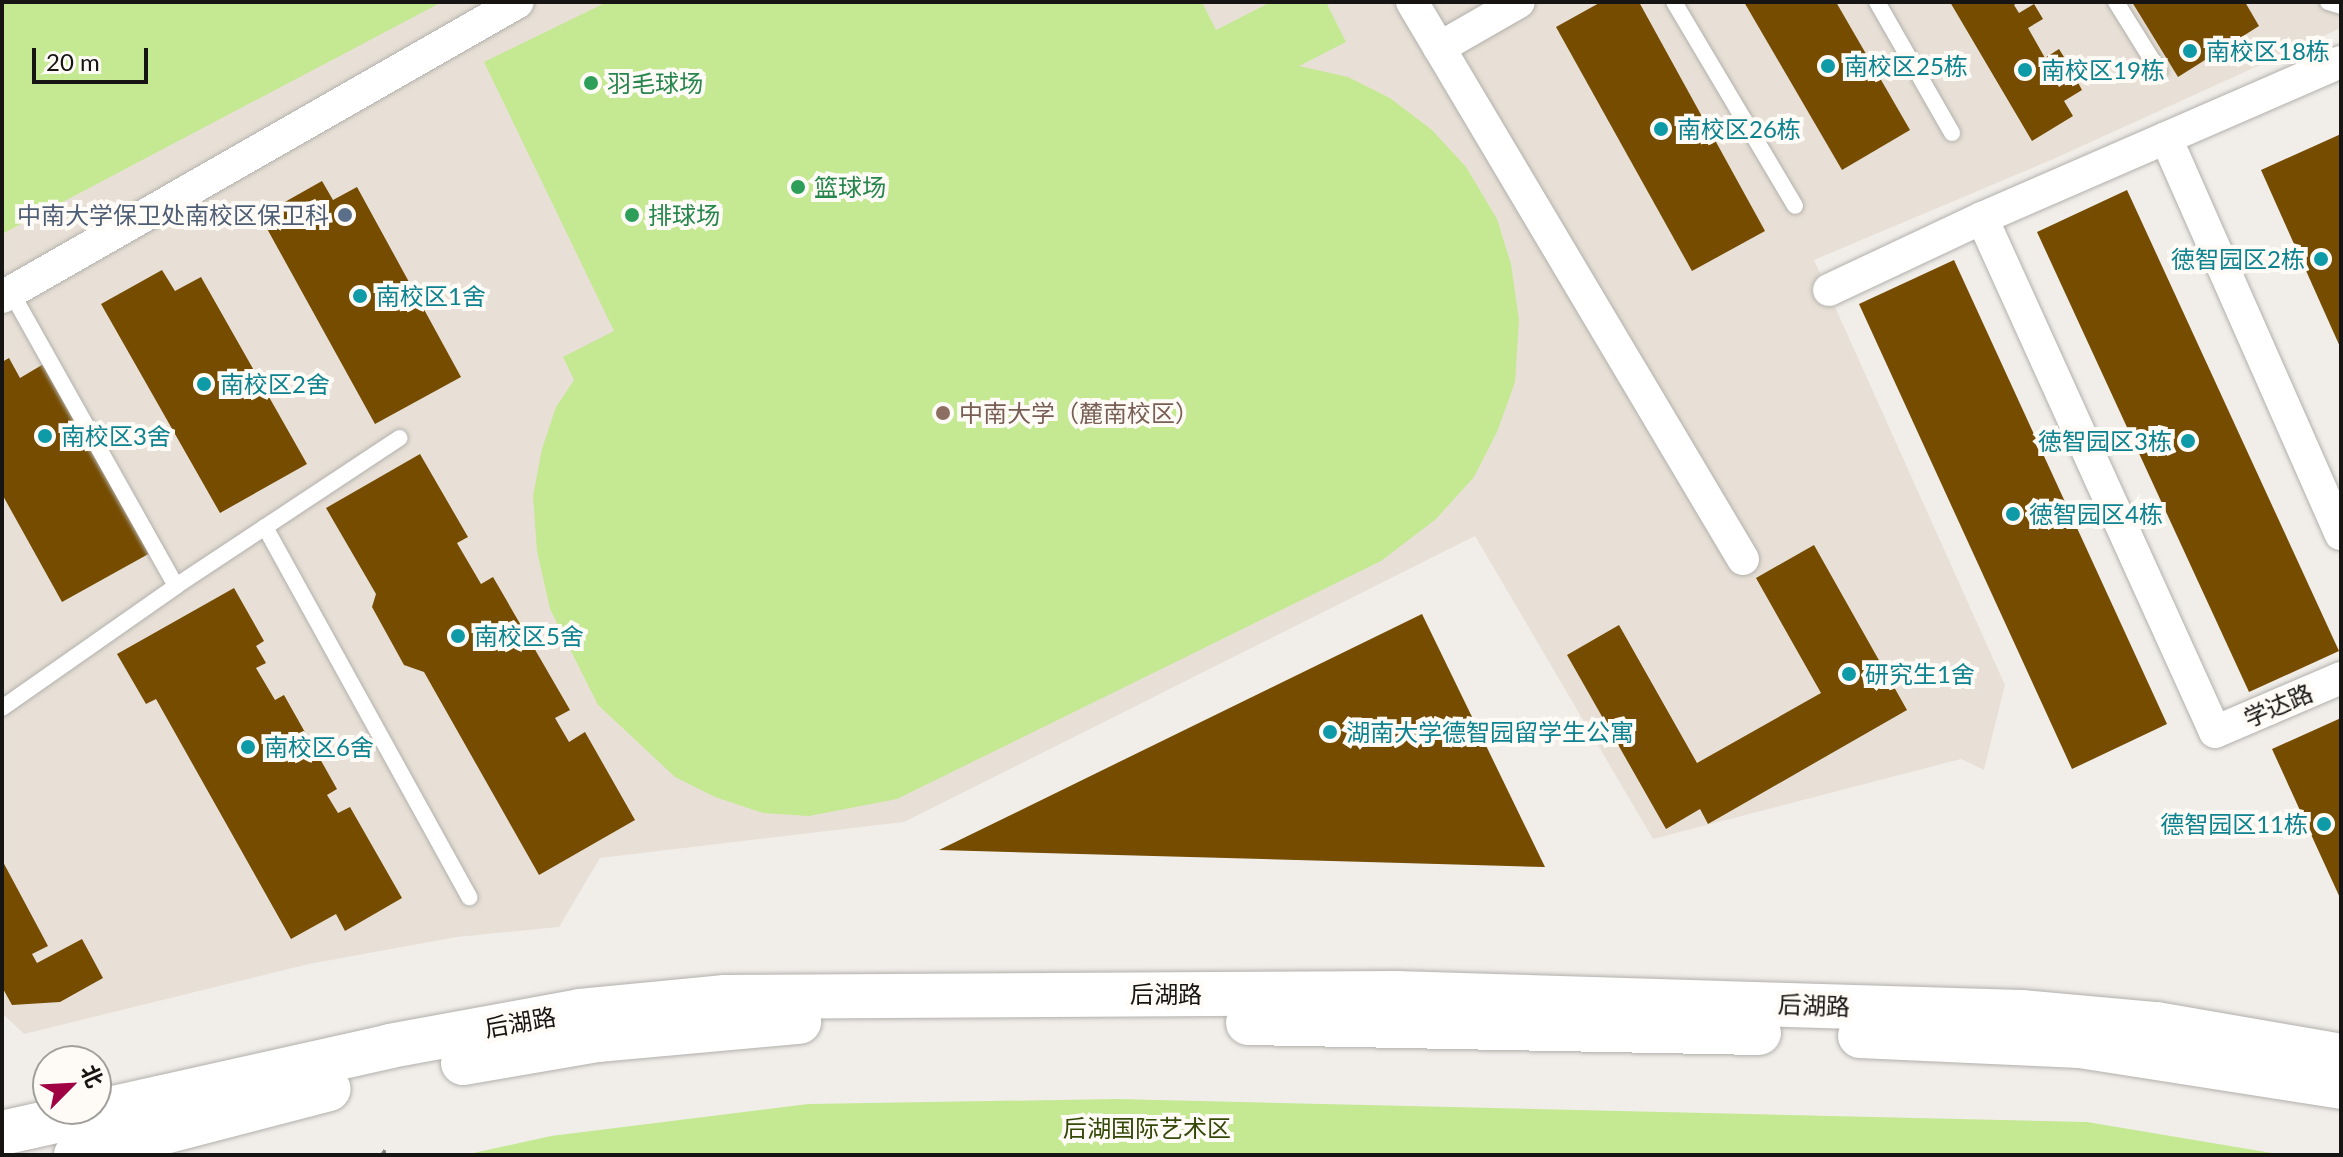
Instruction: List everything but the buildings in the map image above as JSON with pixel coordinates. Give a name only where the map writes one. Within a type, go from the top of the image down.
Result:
[{"type":"main road","name":"后湖路","points":[[5,1134],[404,1043],[580,1011],[725,997],[1396,993],[1990,1010],[2156,1024],[2341,1056]]},
{"type":"main road","name":"后湖路","points":[[76,1155],[340,1086],[597,1040],[789,1023],[942,1018],[1811,1035],[2080,1046],[2341,1087]]},
{"type":"street","points":[[6,295],[518,2]]},
{"type":"street","points":[[1412,2],[1743,559]]},
{"type":"street","points":[[1439,48],[1519,2]]},
{"type":"street","points":[[1829,290],[1982,218],[2341,62]]},
{"type":"street","points":[[2166,138],[2341,534]]},
{"type":"street","name":"学达路","points":[[1982,218],[2215,732],[2341,678]]},
{"type":"lane","points":[[1674,2],[1795,206]]},
{"type":"lane","points":[[1877,2],[1952,133]]},
{"type":"lane","points":[[2116,2],[2159,71]]},
{"type":"lane","points":[[2328,2],[2341,6]]},
{"type":"lane","points":[[6,295],[176,586]]},
{"type":"lane","points":[[2,708],[176,586],[400,438]]},
{"type":"lane","points":[[265,527],[469,897]]},
{"type":"path","points":[[382,1151],[390,1155]]},
{"type":"shaded area","name":"中南大学（麓南校区）","points":[[2,2],[2341,2],[2341,28],[2058,157],[1814,260],[2005,685],[1984,770],[1961,759],[1653,839],[1475,536],[904,822],[600,858],[559,927],[457,937],[309,964],[24,1034],[2,1013]]},
{"type":"green space","points":[[2,2],[442,2],[2,234]]},
{"type":"green space","points":[[607,2],[1202,2],[1216,30],[1271,2],[1326,2],[1346,42],[1299,66],[1348,77],[1390,98],[1432,130],[1466,167],[1497,219],[1511,264],[1519,320],[1515,382],[1497,432],[1474,477],[1436,519],[1381,561],[897,799],[809,816],[763,813],[715,797],[675,777],[598,705],[550,609],[537,551],[533,496],[542,449],[556,407],[574,380],[563,357],[614,331],[484,62]]},
{"type":"green space","name":"后湖国际艺术区","points":[[1117,1099],[2087,1122],[2284,1155],[464,1155],[551,1136],[808,1104]]},
{"type":"place","name":"南校区18栋","points":[[2190,51]]},
{"type":"place","name":"南校区25栋","points":[[1828,66]]},
{"type":"place","name":"南校区19栋","points":[[2025,70]]},
{"type":"place","name":"羽毛球场","points":[[591,83]]},
{"type":"place","name":"南校区26栋","points":[[1661,129]]},
{"type":"place","name":"篮球场","points":[[798,187]]},
{"type":"place","name":"中南大学保卫处南校区保卫科","points":[[345,215]]},
{"type":"place","name":"排球场","points":[[632,215]]},
{"type":"place","name":"徳智园区2栋","points":[[2321,259]]},
{"type":"place","name":"南校区1舍","points":[[360,296]]},
{"type":"place","name":"南校区2舍","points":[[204,384]]},
{"type":"place","name":"中南大学（麓南校区）","points":[[943,413]]},
{"type":"place","name":"南校区3舍","points":[[45,436]]},
{"type":"place","name":"徳智园区3栋","points":[[2188,441]]},
{"type":"place","name":"徳智园区4栋","points":[[2013,514]]},
{"type":"place","name":"南校区5舍","points":[[458,636]]},
{"type":"place","name":"研究生1舍","points":[[1849,674]]},
{"type":"place","name":"湖南大学德智园留学生公寓","points":[[1330,732]]},
{"type":"place","name":"南校区6舍","points":[[248,747]]},
{"type":"place","name":"德智园区11栋","points":[[2324,824]]}]
